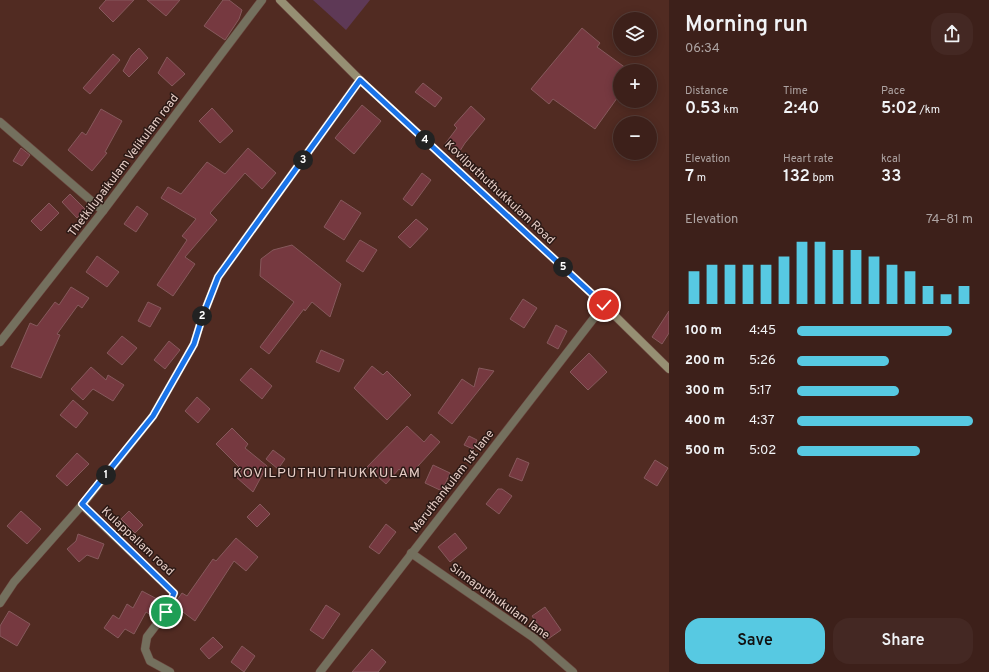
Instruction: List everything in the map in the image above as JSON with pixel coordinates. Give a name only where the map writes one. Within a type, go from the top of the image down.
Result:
[{"type":"street","name":"Thetkilupaikulam Velikulam road","points":[[0,342],[103,211],[262,0]]},
{"type":"street","name":"Kovilputhuthukkulam Road","points":[[280,0],[360,80],[604,305],[669,369]]},
{"type":"street","points":[[0,603],[14,582],[82,504],[153,416],[194,344],[202,318],[218,277],[360,80]]},
{"type":"street","points":[[0,122],[103,211]]},
{"type":"street","name":"Maruthankulam 1st lane","points":[[320,672],[604,305]]},
{"type":"street","name":"Kulappallam road","points":[[82,504],[174,593],[166,612],[147,637],[145,649],[150,661],[170,672]]},
{"type":"street","name":"Sinnaputhukulam lane","points":[[411,553],[534,638],[573,672]]},
{"type":"shaded area","points":[[313,0],[370,0],[346,30]]},
{"type":"building","points":[[106,0],[134,0],[113,22],[99,8]]},
{"type":"building","points":[[147,0],[180,0],[166,16]]},
{"type":"building","points":[[223,0],[229,0],[242,10],[239,19],[225,40],[204,26]]},
{"type":"building","points":[[582,28],[600,43],[597,47],[620,64],[613,64],[613,104],[595,129],[553,99],[549,104],[531,89]]},
{"type":"building","points":[[139,48],[148,58],[129,77],[123,71],[131,56]]},
{"type":"building","points":[[113,54],[120,60],[90,94],[83,88]]},
{"type":"building","points":[[167,57],[185,74],[172,86],[158,73]]},
{"type":"building","points":[[423,83],[442,98],[435,107],[415,92]]},
{"type":"building","points":[[362,105],[381,121],[354,154],[335,138]]},
{"type":"building","points":[[471,106],[485,119],[458,154],[445,144],[457,128],[454,125]]},
{"type":"building","points":[[212,108],[233,131],[220,143],[199,121]]},
{"type":"building","points":[[101,109],[122,121],[105,152],[107,153],[92,171],[68,150],[82,132],[86,135]]},
{"type":"building","points":[[21,148],[30,155],[22,166],[13,161]]},
{"type":"building","points":[[248,148],[276,173],[262,189],[245,173],[210,213],[217,220],[185,257],[195,264],[173,296],[157,285],[187,240],[182,236],[196,219],[161,198],[168,187],[181,194],[207,162],[225,174]]},
{"type":"building","points":[[422,173],[431,180],[412,206],[403,199]]},
{"type":"building","points":[[70,194],[85,209],[77,218],[62,202]]},
{"type":"building","points":[[341,200],[361,213],[344,240],[324,227]]},
{"type":"building","points":[[49,203],[59,213],[41,231],[31,221]]},
{"type":"building","points":[[137,206],[148,214],[136,232],[124,224]]},
{"type":"building","points":[[416,219],[428,229],[410,248],[398,237]]},
{"type":"building","points":[[360,240],[377,250],[363,272],[346,261]]},
{"type":"building","points":[[292,245],[341,284],[330,317],[312,302],[305,311],[304,309],[269,354],[260,347],[294,302],[260,276],[261,259],[273,250]]},
{"type":"building","points":[[97,256],[119,272],[107,287],[86,272]]},
{"type":"building","points":[[71,287],[89,298],[82,308],[78,305],[57,334],[60,335],[41,378],[11,367],[30,323],[37,326],[55,302],[59,305]]},
{"type":"building","points":[[523,299],[537,308],[524,328],[510,319]]},
{"type":"building","points":[[148,302],[161,308],[150,327],[138,321]]},
{"type":"building","points":[[669,311],[669,333],[662,344],[652,337]]},
{"type":"building","points":[[556,325],[567,331],[558,349],[547,343]]},
{"type":"building","points":[[122,336],[137,348],[122,365],[107,353]]},
{"type":"building","points":[[169,341],[180,350],[165,369],[154,360]]},
{"type":"building","points":[[321,350],[344,360],[339,372],[316,362]]},
{"type":"building","points":[[589,353],[607,372],[588,390],[570,372]]},
{"type":"building","points":[[372,366],[383,375],[387,371],[411,395],[387,420],[354,388]]},
{"type":"building","points":[[91,367],[106,380],[108,375],[124,385],[113,401],[93,389],[83,400],[71,389]]},
{"type":"building","points":[[251,368],[272,386],[262,399],[240,380]]},
{"type":"building","points":[[479,368],[494,371],[452,424],[438,413],[462,379],[474,387]]},
{"type":"building","points":[[197,397],[210,409],[198,423],[185,411]]},
{"type":"building","points":[[73,400],[88,413],[76,428],[60,415]]},
{"type":"building","points":[[407,426],[424,442],[431,434],[440,442],[408,477],[399,469],[386,484],[367,467]]},
{"type":"building","points":[[232,428],[248,444],[245,448],[267,466],[253,492],[236,477],[242,470],[216,444]]},
{"type":"building","points":[[469,436],[477,440],[473,449],[464,445]]},
{"type":"building","points":[[273,450],[285,459],[278,469],[266,459]]},
{"type":"building","points":[[77,453],[89,464],[67,486],[56,476]]},
{"type":"building","points":[[517,458],[529,463],[522,481],[509,476]]},
{"type":"building","points":[[655,460],[668,468],[657,486],[644,478]]},
{"type":"building","points":[[433,465],[450,473],[442,491],[425,483]]},
{"type":"building","points":[[498,489],[502,489],[512,496],[499,514],[486,504]]},
{"type":"building","points":[[260,504],[270,514],[257,527],[247,517]]},
{"type":"building","points":[[21,511],[41,529],[27,544],[7,526]]},
{"type":"building","points":[[129,511],[143,525],[135,533],[121,519]]},
{"type":"building","points":[[386,524],[396,532],[379,554],[369,547]]},
{"type":"building","points":[[455,533],[467,548],[450,562],[438,547]]},
{"type":"building","points":[[78,534],[104,544],[98,559],[87,555],[79,562],[67,549],[76,541]]},
{"type":"building","points":[[236,538],[258,557],[246,571],[234,561],[195,621],[175,606],[177,600],[182,593],[187,596],[213,559],[216,561]]},
{"type":"building","points":[[142,591],[159,600],[151,615],[146,612],[134,634],[125,629],[118,638],[104,628],[113,615],[119,619],[127,604],[133,608]]},
{"type":"building","points":[[326,605],[340,614],[323,639],[310,630]]},
{"type":"building","points":[[545,607],[561,630],[548,639],[532,616]]},
{"type":"building","points":[[9,611],[30,624],[17,646],[0,636],[0,626]]},
{"type":"building","points":[[213,637],[223,647],[209,659],[200,649]]},
{"type":"building","points":[[242,646],[255,656],[244,672],[231,662]]},
{"type":"building","points":[[372,649],[386,662],[378,672],[352,672]]},
{"type":"district","name":"KOVILPUTHUTHUKKULAM","points":[[327,472]]},
{"type":"route","points":[[166,612],[174,593],[82,504],[153,416],[194,344],[202,318],[218,277],[360,80],[604,305]]}]
